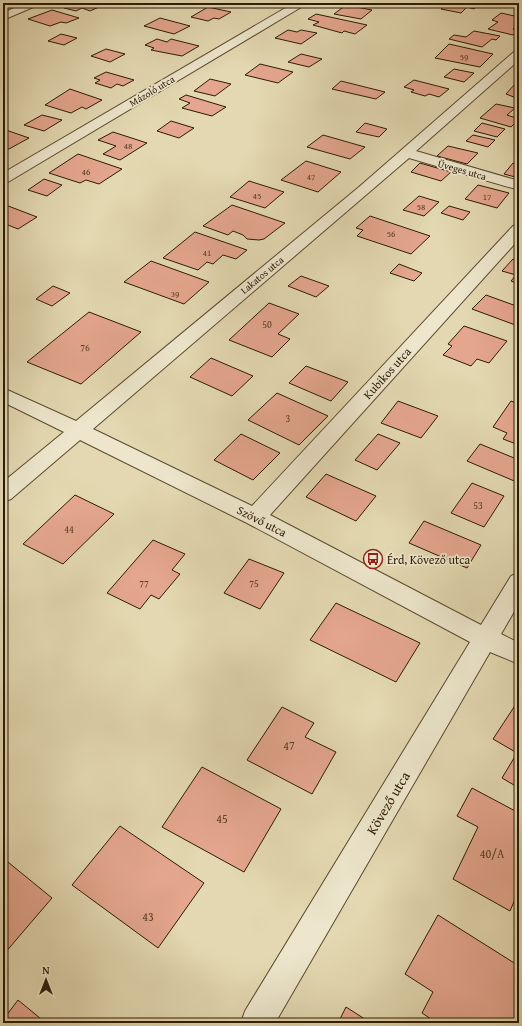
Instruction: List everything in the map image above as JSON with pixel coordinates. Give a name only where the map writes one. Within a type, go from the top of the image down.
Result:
[{"type":"street","points":[[3,17],[34,3]]},
{"type":"street","name":"Mázoló utca","points":[[3,179],[302,3]]},
{"type":"street","name":"Lakatos utca","points":[[3,494],[364,190],[519,54]]},
{"type":"street","name":"Üveges utca","points":[[406,153],[519,186]]},
{"type":"street","name":"Kubikos utca","points":[[255,517],[519,229]]},
{"type":"street","name":"Szövő utca","points":[[3,394],[255,517],[486,639],[519,654]]},
{"type":"street","name":"Kövező utca","points":[[257,1023],[519,582]]},
{"type":"building","points":[[64,3],[90,3],[101,6],[90,11],[82,8],[76,11],[64,8],[71,5]]},
{"type":"building","points":[[448,3],[480,3],[474,9],[467,7],[461,13],[441,9]]},
{"type":"building","points":[[503,3],[519,3],[519,8],[499,6]]},
{"type":"building","points":[[346,5],[372,10],[361,19],[334,14]]},
{"type":"building","points":[[208,7],[231,12],[219,19],[214,18],[208,21],[191,17]]},
{"type":"building","points":[[52,10],[79,18],[66,23],[61,22],[50,26],[28,19]]},
{"type":"building","points":[[501,13],[519,17],[519,27],[516,26],[513,29],[518,30],[513,35],[488,29],[498,22],[492,20]]},
{"type":"building","points":[[316,14],[367,25],[355,34],[344,31],[342,33],[313,25],[319,22],[308,19]]},
{"type":"building","points":[[160,18],[190,26],[174,34],[144,26]]},
{"type":"building","points":[[288,30],[297,32],[301,30],[317,33],[301,44],[275,38]]},
{"type":"building","points":[[474,31],[500,36],[496,40],[492,39],[482,47],[449,39],[454,35],[466,37]]},
{"type":"building","points":[[61,34],[77,38],[64,45],[48,41]]},
{"type":"building","points":[[157,39],[167,42],[171,39],[199,46],[182,56],[151,50],[154,48],[145,45]]},
{"type":"building","points":[[449,44],[493,54],[480,67],[435,58]]},
{"type":"building","points":[[106,49],[125,54],[110,62],[91,56]]},
{"type":"building","points":[[301,54],[322,59],[309,67],[288,62]]},
{"type":"building","points":[[260,64],[293,72],[278,83],[245,75]]},
{"type":"building","points":[[454,69],[474,73],[464,82],[444,77]]},
{"type":"building","points":[[106,72],[134,80],[123,86],[117,84],[111,88],[95,83],[100,80],[94,78]]},
{"type":"building","points":[[210,79],[231,84],[215,96],[194,91]]},
{"type":"building","points":[[414,80],[449,89],[439,97],[429,94],[425,96],[411,92],[414,90],[404,87]]},
{"type":"building","points":[[341,81],[385,92],[376,99],[332,89]]},
{"type":"building","points":[[519,82],[519,99],[506,94],[515,84]]},
{"type":"building","points":[[70,89],[102,100],[86,109],[82,107],[71,113],[45,105]]},
{"type":"building","points":[[186,95],[226,107],[212,116],[182,108],[190,103],[179,99]]},
{"type":"building","points":[[496,104],[515,108],[507,115],[519,119],[511,127],[480,118]]},
{"type":"building","points":[[42,115],[62,120],[44,131],[24,125]]},
{"type":"building","points":[[171,121],[194,128],[179,138],[157,131]]},
{"type":"building","points":[[365,123],[387,129],[379,137],[356,132]]},
{"type":"building","points":[[482,123],[505,129],[497,137],[474,131]]},
{"type":"building","points":[[3,129],[29,138],[9,149],[3,147]]},
{"type":"building","points":[[113,132],[147,143],[120,160],[103,154],[116,146],[98,140]]},
{"type":"building","points":[[323,135],[365,147],[350,159],[307,147]]},
{"type":"building","points":[[473,135],[495,140],[488,147],[466,141]]},
{"type":"building","points":[[448,146],[478,153],[467,164],[437,156]]},
{"type":"building","points":[[78,154],[122,169],[99,184],[86,180],[80,183],[49,173]]},
{"type":"building","points":[[306,161],[341,172],[318,192],[281,180]]},
{"type":"building","points":[[420,163],[451,172],[441,181],[411,172]]},
{"type":"building","points":[[513,163],[519,165],[519,178],[504,174]]},
{"type":"building","points":[[44,179],[62,185],[47,196],[28,190]]},
{"type":"building","points":[[249,181],[284,192],[265,208],[230,197]]},
{"type":"building","points":[[478,185],[509,193],[497,208],[465,199]]},
{"type":"building","points":[[419,196],[439,202],[424,216],[403,210]]},
{"type":"building","points":[[3,204],[37,217],[18,229],[3,223]]},
{"type":"building","points":[[232,205],[285,223],[264,239],[259,240],[247,239],[243,235],[233,231],[228,235],[203,226]]},
{"type":"building","points":[[449,206],[470,212],[463,220],[441,213]]},
{"type":"building","points":[[370,216],[430,236],[411,254],[357,236],[363,230],[356,228]]},
{"type":"building","points":[[195,232],[247,250],[236,259],[223,255],[213,264],[207,262],[198,270],[163,258]]},
{"type":"building","points":[[513,259],[519,261],[519,284],[511,281],[516,275],[502,271]]},
{"type":"building","points":[[151,261],[209,282],[184,304],[124,282]]},
{"type":"building","points":[[399,264],[422,273],[414,281],[390,273]]},
{"type":"building","points":[[301,276],[329,286],[316,297],[288,286]]},
{"type":"building","points":[[53,286],[70,293],[52,306],[36,299]]},
{"type":"building","points":[[486,295],[519,307],[518,326],[472,309]]},
{"type":"building","points":[[269,303],[299,314],[278,334],[290,339],[272,357],[229,340]]},
{"type":"building","points":[[89,312],[141,332],[81,384],[27,362]]},
{"type":"building","points":[[464,326],[507,341],[489,363],[477,359],[471,366],[443,355],[452,346],[448,344]]},
{"type":"building","points":[[211,358],[253,376],[232,396],[190,377]]},
{"type":"building","points":[[306,366],[348,382],[331,401],[289,383]]},
{"type":"building","points":[[277,393],[328,416],[299,445],[248,420]]},
{"type":"building","points":[[398,401],[438,416],[421,438],[381,423]]},
{"type":"building","points":[[511,401],[519,404],[519,445],[503,439],[507,433],[493,427]]},
{"type":"building","points":[[241,434],[280,453],[253,480],[214,460]]},
{"type":"building","points":[[378,434],[400,443],[377,470],[355,460]]},
{"type":"building","points":[[480,444],[519,460],[519,483],[467,461]]},
{"type":"building","points":[[326,474],[376,496],[356,521],[306,497]]},
{"type":"building","points":[[472,483],[504,496],[484,527],[451,513]]},
{"type":"building","points":[[75,495],[114,514],[63,564],[23,544]]},
{"type":"building","points":[[424,521],[481,545],[467,568],[409,543]]},
{"type":"building","points":[[153,540],[185,554],[172,570],[180,574],[159,599],[151,595],[140,609],[107,593]]},
{"type":"building","points":[[249,559],[284,573],[260,609],[224,593]]},
{"type":"building","points":[[336,603],[420,643],[396,682],[310,640]]},
{"type":"building","points":[[516,704],[519,706],[519,788],[502,778],[517,753],[493,739]]},
{"type":"building","points":[[282,707],[314,723],[305,737],[336,752],[312,794],[247,760]]},
{"type":"building","points":[[202,767],[281,809],[244,872],[162,827]]},
{"type":"building","points":[[472,788],[519,813],[519,890],[510,911],[453,879],[478,827],[457,816]]},
{"type":"building","points":[[120,826],[204,883],[158,948],[72,885]]},
{"type":"building","points":[[3,858],[52,898],[4,954],[3,953]]},
{"type":"building","points":[[438,915],[519,966],[519,1023],[437,1023],[422,1013],[433,992],[405,974]]},
{"type":"building","points":[[18,1000],[46,1023],[3,1023],[3,1020]]},
{"type":"building","points":[[346,1007],[371,1023],[338,1023]]},
{"type":"place","name":"Érd, Kövező utca","points":[[373,559]]}]
